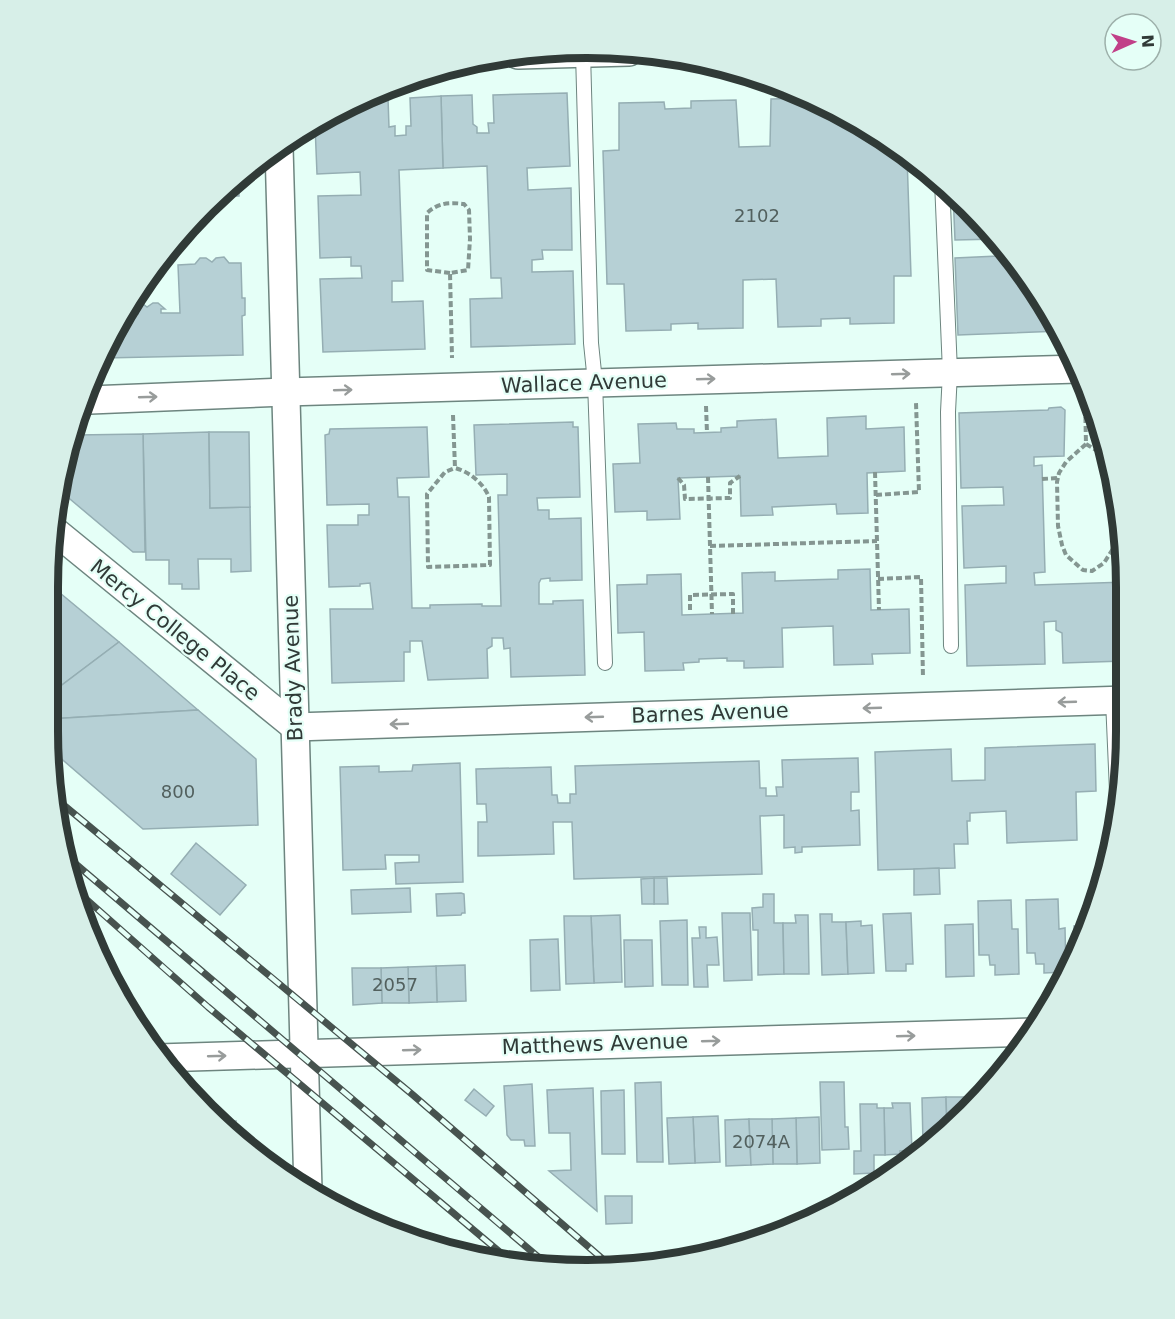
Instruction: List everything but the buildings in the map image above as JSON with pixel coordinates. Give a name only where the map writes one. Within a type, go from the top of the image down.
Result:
[{"type":"street","name":"Brady Avenue","points":[[279,158],[308,1180]]},
{"type":"street","name":"Wallace Avenue","points":[[93,400],[595,382],[1069,369]]},
{"type":"street","name":"Mercy College Place","points":[[61,536],[295,727]]},
{"type":"street","name":"Barnes Avenue","points":[[295,727],[1116,700]]},
{"type":"street","name":"Matthews Avenue","points":[[171,1058],[1022,1032]]},
{"type":"lane","points":[[583,58],[591,343],[595,382],[605,663]]},
{"type":"lane","points":[[943,196],[950,372],[948,412],[951,646]]},
{"type":"path","points":[[464,204],[469,210],[468,270],[450,273],[427,270],[427,213],[436,205],[464,204]]},
{"type":"path","points":[[450,273],[452,358]]},
{"type":"path","points":[[876,495],[919,492],[916,403]]},
{"type":"path","points":[[1085,410],[1086,444],[1066,462],[1058,478],[1058,526],[1062,545],[1066,555],[1083,570],[1092,573],[1104,563],[1114,546]]},
{"type":"path","points":[[453,415],[455,468]]},
{"type":"path","points":[[1086,444],[1098,451]]},
{"type":"path","points":[[455,468],[469,472],[489,497],[490,566],[428,567],[427,494],[445,472],[455,468]]},
{"type":"path","points":[[875,472],[879,610]]},
{"type":"path","points":[[678,478],[684,484],[685,499],[730,498],[730,483],[740,476]]},
{"type":"path","points":[[708,477],[712,614]]},
{"type":"path","points":[[1042,479],[1058,478]]},
{"type":"path","points":[[710,546],[877,541]]},
{"type":"path","points":[[878,579],[921,577],[922,678]]},
{"type":"path","points":[[690,610],[690,595],[733,594],[733,614]]},
{"type":"railway","points":[[64,805],[413,1095],[603,1260]]},
{"type":"railway","points":[[76,864],[539,1258]]},
{"type":"railway","points":[[86,899],[208,1007],[501,1253]]}]
